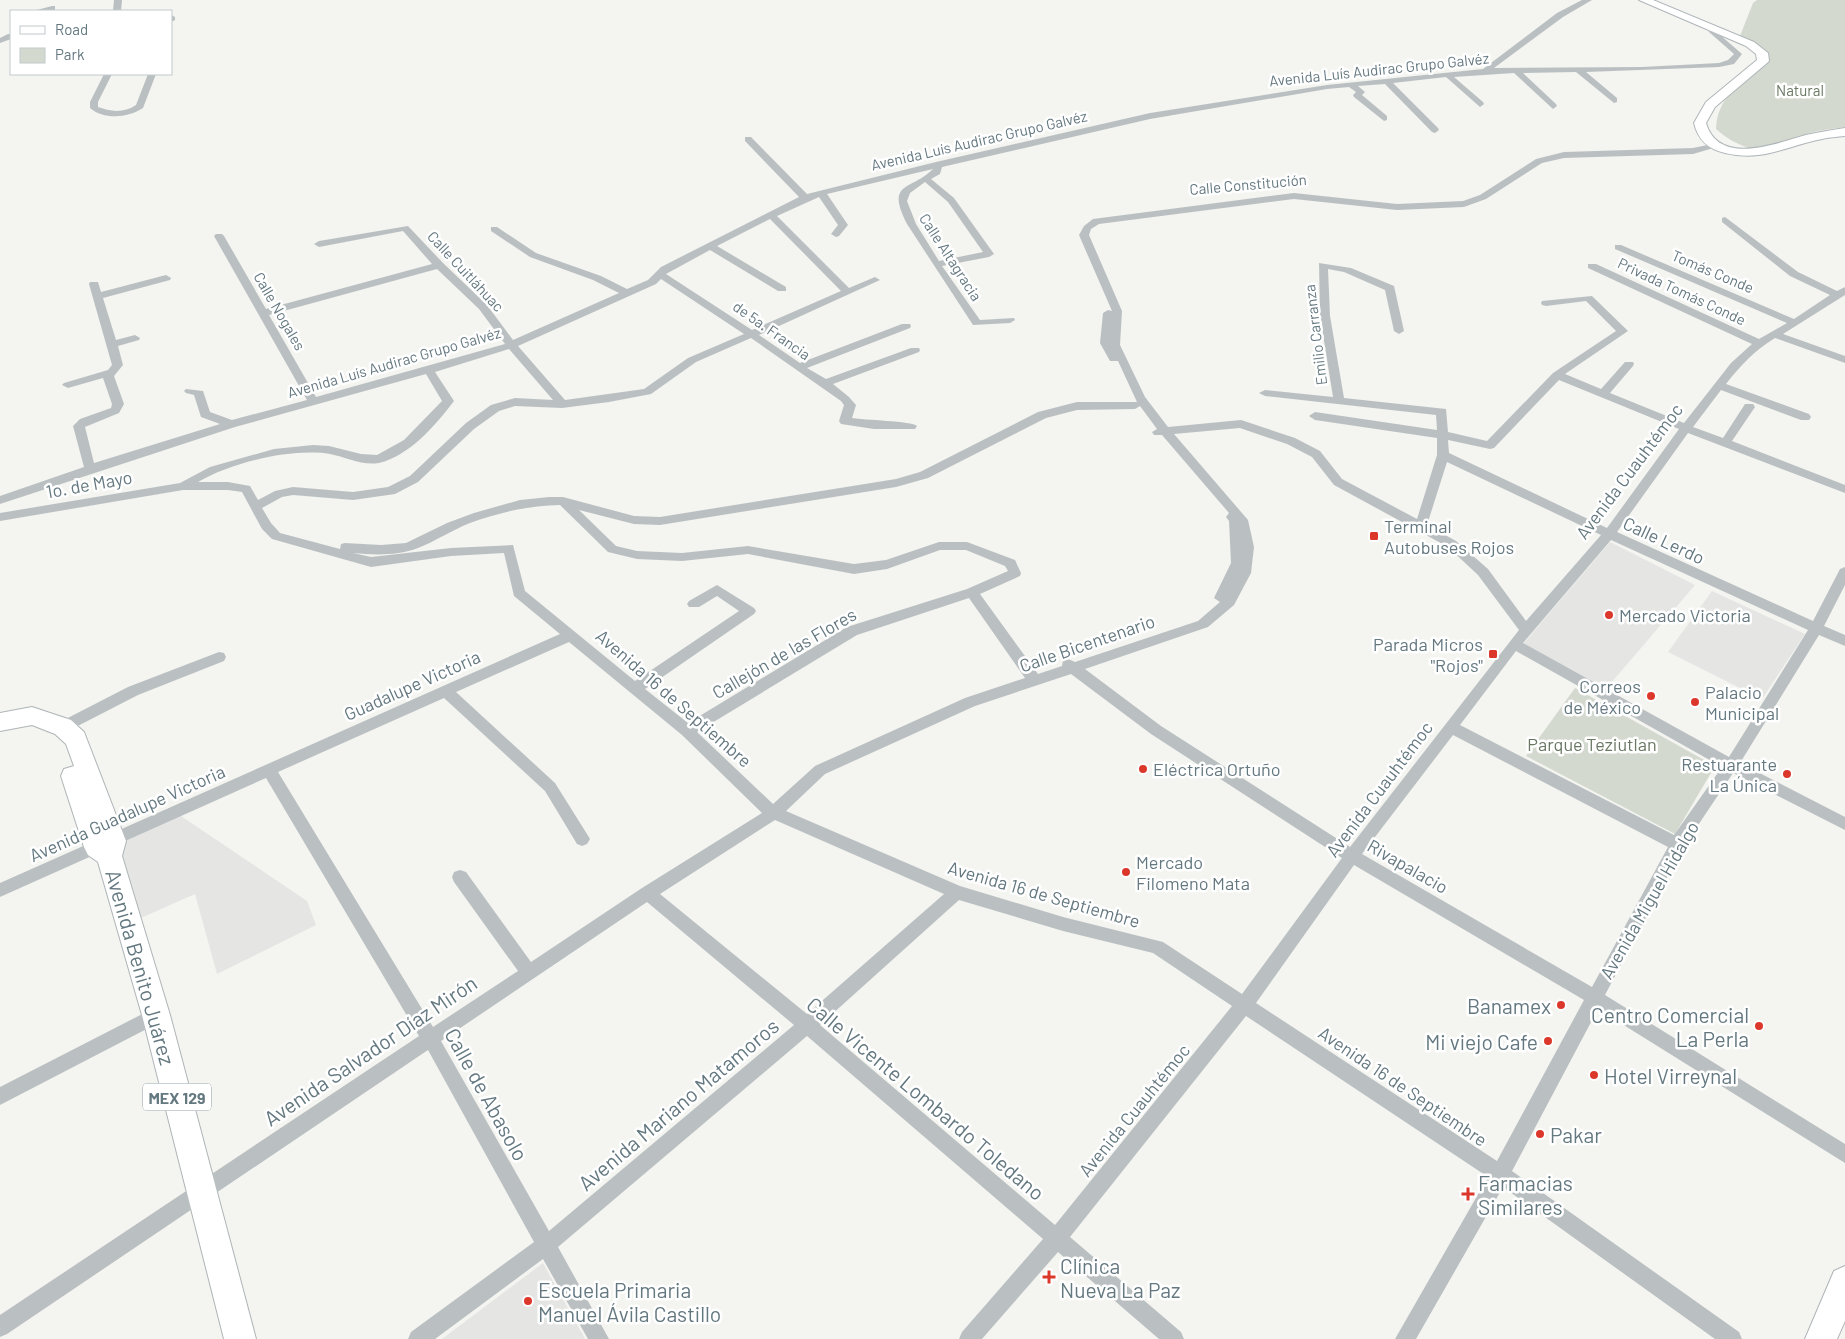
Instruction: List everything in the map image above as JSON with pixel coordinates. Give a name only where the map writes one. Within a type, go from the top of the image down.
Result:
[{"type":"main road","points":[[1644,0],[1712,30],[1750,44],[1762,53],[1763,61],[1710,105],[1700,123],[1703,135],[1711,143],[1738,153],[1758,153],[1777,150],[1821,136],[1845,132]]},
{"type":"main road","points":[[0,722],[32,716],[67,737]]},
{"type":"main road","points":[[0,732],[23,729],[67,737]]},
{"type":"main road","name":"Avenida Benito Juárez","points":[[67,737],[106,848],[156,1015],[240,1339]]},
{"type":"main road","points":[[1822,1339],[1845,1282]]},
{"type":"street","points":[[51,10],[55,0]]},
{"type":"street","points":[[1486,71],[1560,15],[1588,0]]},
{"type":"street","name":"Avenida Luís Audirac Grupo Galvéz","points":[[0,500],[90,468],[231,424],[429,370],[511,344],[652,282],[665,269],[770,215],[805,198],[821,193],[1150,116],[1350,84],[1486,71],[1642,69],[1718,65],[1731,62],[1738,54],[1712,30]]},
{"type":"street","points":[[1642,69],[1650,79]]},
{"type":"street","points":[[1515,70],[1553,106]]},
{"type":"street","points":[[1578,70],[1614,100]]},
{"type":"street","points":[[108,75],[94,102],[94,108],[104,112],[124,113],[136,110],[140,106],[152,75]]},
{"type":"street","points":[[1448,75],[1480,104]]},
{"type":"street","points":[[1387,81],[1435,130]]},
{"type":"street","points":[[1350,84],[1361,92],[1357,95],[1384,118]]},
{"type":"street","points":[[748,139],[805,198]]},
{"type":"street","name":"Calle Constitución","points":[[1160,431],[1135,405],[1120,369],[1105,343],[1108,312],[1075,236],[1079,226],[1087,220],[1132,212],[1294,193],[1390,204],[1456,201],[1476,195],[1540,156],[1558,152],[1656,149],[1711,143]]},
{"type":"street","name":"Calle Constitución","points":[[1160,431],[1140,398],[1115,345],[1117,311],[1084,235],[1087,228],[1096,222],[1294,196],[1397,207],[1464,204],[1483,197],[1539,161],[1564,155],[1693,150],[1711,143]]},
{"type":"street","name":"Calle Altagracia","points":[[936,165],[937,172],[907,191],[902,202],[909,221],[976,322],[1010,320]]},
{"type":"street","points":[[926,179],[951,200],[988,254],[938,264]]},
{"type":"street","points":[[821,193],[843,225],[836,234]]},
{"type":"street","points":[[770,215],[847,292]]},
{"type":"street","points":[[1725,220],[1794,274],[1841,293]]},
{"type":"street","name":"Calle Cuitláhuac","points":[[319,244],[405,228],[439,265],[483,307],[511,344],[562,404]]},
{"type":"street","points":[[494,228],[532,255],[597,278],[627,293]]},
{"type":"street","name":"Calle Nogales","points":[[219,236],[313,401]]},
{"type":"street","points":[[710,246],[782,289]]},
{"type":"street","name":"Tomás Conde","points":[[1618,247],[1795,323]]},
{"type":"street","points":[[264,313],[439,265]]},
{"type":"street","name":"Emilio Carranza","points":[[1338,401],[1326,316],[1323,265],[1348,270],[1390,288],[1399,331]]},
{"type":"street","name":"Privada Tomás Conde","points":[[1592,266],[1760,343]]},
{"type":"street","name":"de 5a. Francia","points":[[661,274],[754,334],[842,395],[850,405],[845,421],[874,425],[911,426]]},
{"type":"street","points":[[98,296],[166,278]]},
{"type":"street","points":[[256,506],[280,494],[293,491],[353,496],[391,491],[414,479],[470,426],[495,408],[516,402],[562,404],[609,399],[647,392],[692,360],[875,280]]},
{"type":"street","points":[[90,468],[80,426],[84,422],[115,410],[118,404],[108,376],[118,364],[94,284]]},
{"type":"street","name":"Avenida Cuauhtémoc","points":[[969,1339],[1057,1238],[1244,1005],[1352,856],[1514,644],[1609,534],[1718,385],[1735,365],[1760,343],[1841,293]]},
{"type":"street","points":[[1315,416],[1443,435],[1490,445],[1556,375],[1623,331],[1588,298],[1546,303]]},
{"type":"street","points":[[799,367],[906,326]]},
{"type":"street","points":[[1773,334],[1845,360]]},
{"type":"street","points":[[112,344],[135,338]]},
{"type":"street","points":[[824,384],[915,350]]},
{"type":"street","points":[[1603,394],[1629,364]]},
{"type":"street","points":[[183,486],[196,477],[224,465],[264,455],[308,450],[329,450],[377,460],[403,447],[448,401],[429,370]]},
{"type":"street","points":[[68,385],[112,372]]},
{"type":"street","points":[[1556,375],[1686,428],[1845,489]]},
{"type":"street","points":[[1718,385],[1806,417]]},
{"type":"street","points":[[190,392],[199,393],[205,414],[231,424]]},
{"type":"street","name":"Emilio Carranza","points":[[1265,393],[1442,412],[1443,435]]},
{"type":"street","points":[[183,486],[228,486],[246,490],[266,526],[276,536],[360,550],[404,548],[460,522],[504,508],[541,501],[563,502],[634,520],[660,521],[896,483],[924,475],[1042,414],[1077,406],[1135,405]]},
{"type":"street","points":[[1725,443],[1749,407]]},
{"type":"street","points":[[1160,431],[1241,424],[1291,441],[1316,454],[1338,482],[1452,544],[1483,572],[1526,630]]},
{"type":"street","name":"Calle Bicentenario","points":[[771,813],[820,770],[970,702],[1068,664],[1203,624],[1229,602],[1245,573],[1248,547],[1242,520],[1160,431]]},
{"type":"street","points":[[1421,526],[1443,455],[1443,435]]},
{"type":"street","name":"Calle Lerdo","points":[[1443,455],[1816,630],[1845,641]]},
{"type":"street","name":"1o. de Mayo","points":[[0,517],[183,486]]},
{"type":"street","name":"Callejón de las Flores","points":[[563,502],[612,549],[637,555],[682,557],[748,550],[854,569],[887,564],[939,546],[968,546],[1010,563],[1015,573],[972,592],[852,631],[687,731]]},
{"type":"street","name":"Avenida 16 de Septiembre","points":[[276,536],[372,562],[451,552],[509,548],[519,593],[687,731],[771,813],[957,892],[1063,924],[1157,947],[1500,1174],[1732,1339]]},
{"type":"street","name":"Avenida Miguel Hidalgo","points":[[1405,1339],[1500,1174],[1677,844],[1730,766],[1816,630],[1845,572]]},
{"type":"street","points":[[634,689],[749,611],[717,590],[694,604]]},
{"type":"street","points":[[972,592],[1032,678]]},
{"type":"street","name":"Guadalupe Victoria","points":[[269,770],[571,635]]},
{"type":"street","points":[[1514,644],[1845,830]]},
{"type":"street","points":[[67,737],[133,691],[219,657]]},
{"type":"street","name":"Rivapalacio","points":[[1068,664],[1156,730],[1352,856],[1594,997],[1845,1154]]},
{"type":"street","points":[[444,692],[550,787],[582,839]]},
{"type":"street","points":[[1450,728],[1677,844]]},
{"type":"street","points":[[1730,766],[1845,824]]},
{"type":"street","name":"Avenida Guadalupe Victoria","points":[[0,890],[106,848],[269,770]]},
{"type":"street","name":"Calle de Abasolo","points":[[269,770],[430,1038],[545,1246],[599,1339]]},
{"type":"street","name":"Avenida Salvador Díaz Mirón","points":[[0,1327],[201,1194],[528,972],[771,813]]},
{"type":"street","points":[[460,877],[528,972]]},
{"type":"street","name":"Avenida Mariano Matamoros","points":[[418,1339],[545,1246],[807,1025],[957,892]]},
{"type":"street","name":"Calle Vicente Lombardo Toledano","points":[[648,893],[807,1025],[1174,1339]]},
{"type":"street","points":[[0,1096],[156,1015]]},
{"type":"shaded area","name":"Mercado Victoria","points":[[1610,542],[1695,585],[1605,690],[1523,644]]},
{"type":"shaded area","points":[[1712,591],[1805,634],[1762,699],[1668,652]]},
{"type":"shaded area","points":[[178,814],[307,901],[316,925],[217,974],[195,894],[134,921],[114,844]]},
{"type":"shaded area","name":"Escuela Primaria Manuel Ávila Castillo","points":[[543,1263],[585,1339],[442,1339]]},
{"type":"green space","name":"Natural","points":[[1757,0],[1845,0],[1845,127],[1809,133],[1780,147],[1764,150],[1749,148],[1735,142],[1716,129],[1717,118],[1725,100],[1738,85],[1763,65],[1762,49],[1740,36],[1753,3]]},
{"type":"green space","name":"Parque Teziutlan","points":[[1575,688],[1715,766],[1675,834],[1526,756]]},
{"type":"place","name":"Terminal Autobuses Rojos","points":[[1374,536]]},
{"type":"place","name":"Mercado Victoria","points":[[1609,615]]},
{"type":"place","name":"Parada Micros \"Rojos\"","points":[[1493,654]]},
{"type":"place","name":"Correos de México","points":[[1651,696]]},
{"type":"place","name":"Palacio Municipal","points":[[1695,702]]},
{"type":"place","name":"Eléctrica Ortuño","points":[[1143,769]]},
{"type":"place","name":"Restuarante La Única","points":[[1787,774]]},
{"type":"place","name":"Mercado Filomeno Mata","points":[[1126,872]]},
{"type":"place","name":"Banamex","points":[[1561,1005]]},
{"type":"place","name":"Centro Comercial La Perla","points":[[1759,1026]]},
{"type":"place","name":"Mi viejo Cafe","points":[[1548,1041]]},
{"type":"place","name":"Hotel Virreynal","points":[[1594,1075]]},
{"type":"place","name":"Pakar","points":[[1540,1134]]},
{"type":"place","name":"Farmacias Similares","points":[[1468,1194]]},
{"type":"place","name":"Clínica Nueva La Paz","points":[[1049,1277]]},
{"type":"place","name":"Escuela Primaria Manuel Ávila Castillo","points":[[528,1301]]}]
